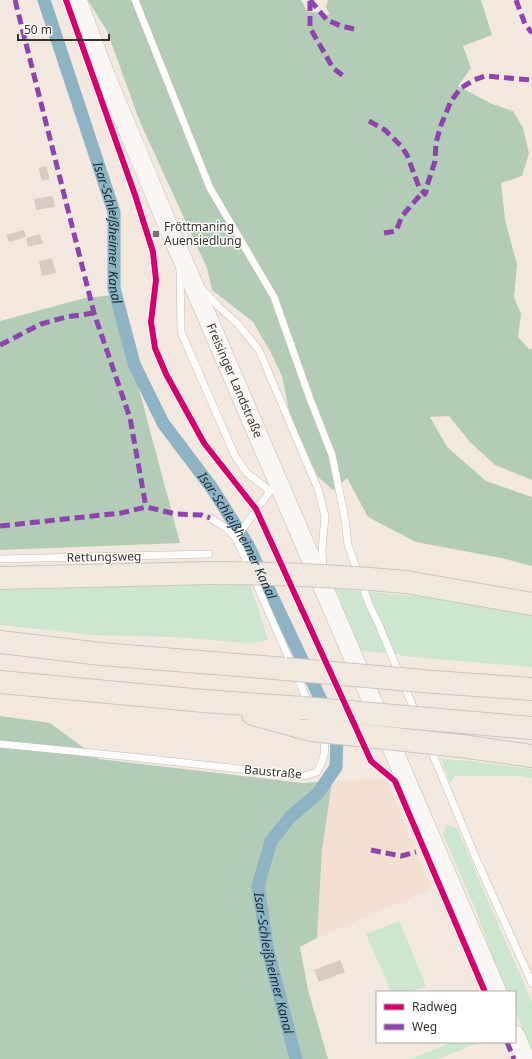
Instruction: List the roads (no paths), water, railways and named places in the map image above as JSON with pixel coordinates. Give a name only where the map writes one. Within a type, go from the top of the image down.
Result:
[{"type":"highway","points":[[0,578],[211,563],[284,574],[354,577],[406,582],[532,604]]},
{"type":"highway","points":[[0,642],[101,654],[532,689]]},
{"type":"highway","points":[[0,682],[204,701],[311,718],[461,746],[532,756]]},
{"type":"highway","points":[[311,718],[451,721],[532,728]]},
{"type":"main road","name":"Freisinger Landstraße","points":[[77,0],[118,106],[188,272],[275,490],[323,586],[497,991]]},
{"type":"main road","points":[[516,1037],[525,1059]]},
{"type":"lane","points":[[135,0],[210,188],[274,297],[332,456],[345,519],[348,544],[369,604],[478,863],[532,983]]},
{"type":"lane","points":[[180,253],[180,332],[235,456],[247,473],[275,490],[250,518],[237,536]]},
{"type":"lane","points":[[188,272],[237,323],[259,350],[318,489],[325,516],[322,550],[323,586]]},
{"type":"lane","name":"Baustraße","points":[[0,744],[304,776],[317,772],[324,759],[325,750],[323,734],[311,718],[237,536],[210,518]]},
{"type":"lane","name":"Rettungsweg","points":[[0,559],[211,563]]},
{"type":"waterway","name":"Isar-Schleißheimer Kanal","points":[[44,0],[114,212],[114,288],[134,364],[163,423],[212,488],[248,545],[337,734],[336,767],[318,793],[291,816],[271,841],[258,886],[268,951],[296,1059]]},
{"type":"place","name":"Fröttmaning Auensiedlung","points":[[156,234]]}]
